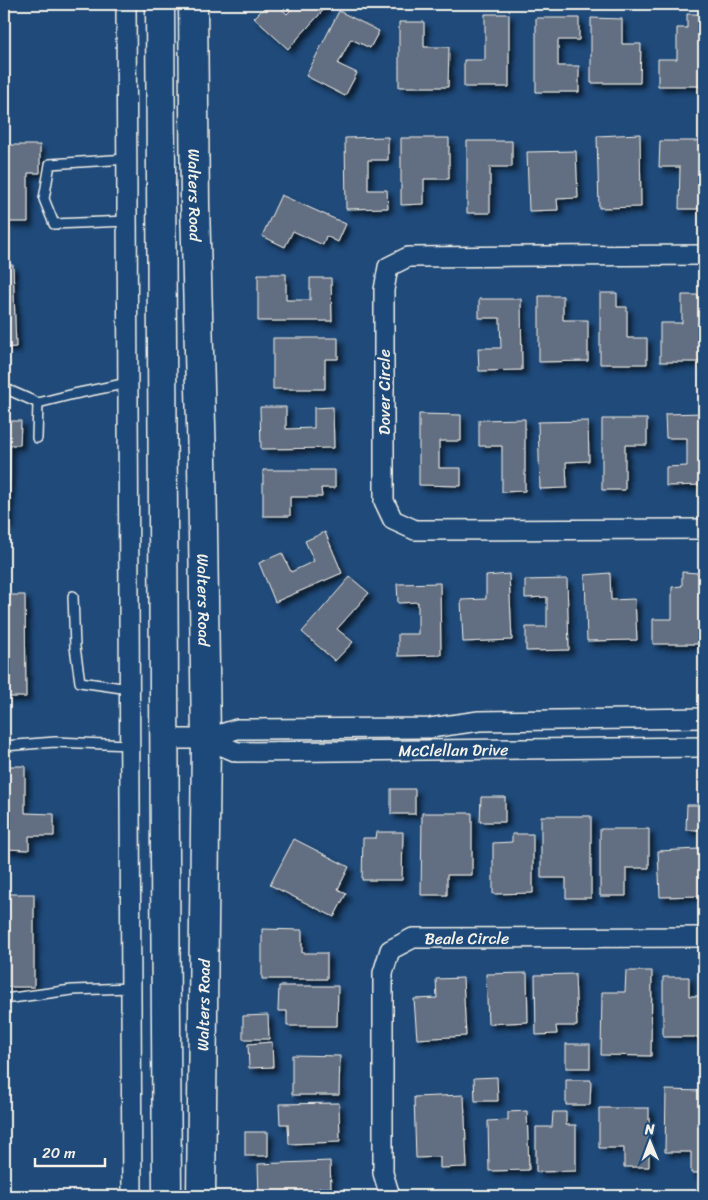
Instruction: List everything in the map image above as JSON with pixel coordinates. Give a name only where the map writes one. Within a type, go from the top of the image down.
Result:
[{"type":"main road","name":"Walters Road","points":[[160,4],[167,1196]]},
{"type":"main road","name":"Walters Road","points":[[193,4],[195,205],[202,461],[206,739],[201,1196]]},
{"type":"street","points":[[126,4],[132,1196]]},
{"type":"street","name":"Dover Circle","points":[[704,255],[408,257],[388,267],[384,290],[384,501],[393,520],[415,530],[704,528]]},
{"type":"street","name":"McClellan Drive","points":[[164,739],[206,739],[237,729],[430,728],[479,722],[704,718]]},
{"type":"street","name":"McClellan Drive","points":[[206,739],[237,752],[704,747]]},
{"type":"street","name":"Beale Circle","points":[[390,1196],[384,1173],[383,973],[390,950],[413,938],[704,937]]},
{"type":"lane","points":[[126,159],[50,164],[44,199],[54,224],[127,220]]},
{"type":"lane","points":[[4,388],[38,403],[128,384]]},
{"type":"lane","points":[[37,438],[38,403]]},
{"type":"lane","points":[[73,596],[75,647],[80,682],[129,689]]},
{"type":"lane","points":[[4,746],[55,742],[130,745]]},
{"type":"lane","points":[[4,998],[72,990],[131,988]]},
{"type":"building","points":[[268,4],[277,4],[287,14],[297,4],[329,4],[288,49],[254,18]]},
{"type":"building","points":[[339,11],[379,31],[370,48],[351,39],[338,64],[357,73],[345,96],[306,76]]},
{"type":"building","points":[[485,14],[509,14],[509,87],[464,87],[464,60],[485,60]]},
{"type":"building","points":[[687,14],[703,14],[703,86],[658,86],[658,59],[677,59],[677,28],[687,28]]},
{"type":"building","points":[[536,18],[579,18],[579,40],[558,40],[558,66],[579,66],[579,92],[536,92]]},
{"type":"building","points":[[591,18],[622,19],[622,44],[641,44],[640,83],[591,83]]},
{"type":"building","points":[[399,22],[424,22],[424,47],[449,47],[448,87],[399,87]]},
{"type":"building","points":[[640,134],[641,207],[599,208],[597,136]]},
{"type":"building","points":[[388,137],[388,160],[368,160],[368,190],[387,190],[388,208],[346,209],[345,138]]},
{"type":"building","points":[[401,138],[449,138],[449,179],[424,179],[424,204],[401,205]]},
{"type":"building","points":[[467,141],[512,141],[512,167],[490,167],[490,213],[467,213]]},
{"type":"building","points":[[660,141],[704,141],[704,209],[679,209],[680,167],[659,167]]},
{"type":"building","points":[[4,145],[40,145],[40,173],[28,173],[28,222],[4,222]]},
{"type":"building","points":[[576,151],[578,198],[557,199],[558,210],[529,211],[527,152]]},
{"type":"building","points":[[281,195],[346,224],[338,242],[326,236],[323,245],[293,231],[285,247],[262,236]]},
{"type":"building","points":[[4,265],[13,265],[16,347],[4,348]]},
{"type":"building","points":[[258,274],[286,274],[286,300],[310,300],[310,278],[331,278],[332,321],[258,321]]},
{"type":"building","points":[[600,293],[617,293],[617,307],[627,307],[627,338],[647,338],[647,364],[600,364]]},
{"type":"building","points":[[682,295],[704,295],[704,362],[660,362],[660,323],[682,323]]},
{"type":"building","points":[[539,296],[563,296],[563,320],[588,320],[588,361],[539,362]]},
{"type":"building","points":[[479,299],[521,299],[522,370],[479,371],[478,348],[501,348],[500,318],[479,318]]},
{"type":"building","points":[[273,338],[338,338],[338,359],[325,359],[325,389],[273,389]]},
{"type":"building","points":[[260,407],[286,407],[286,429],[314,428],[314,408],[333,407],[334,448],[261,449]]},
{"type":"building","points":[[704,413],[704,485],[666,486],[666,467],[687,466],[687,438],[666,438],[665,414]]},
{"type":"building","points":[[419,414],[461,415],[461,441],[439,441],[439,468],[461,468],[461,486],[419,485]]},
{"type":"building","points":[[525,419],[525,491],[502,492],[502,446],[479,446],[479,420]]},
{"type":"building","points":[[602,419],[647,419],[647,445],[625,445],[625,490],[602,490]]},
{"type":"building","points":[[4,421],[21,421],[20,445],[10,445],[9,524],[4,524]]},
{"type":"building","points":[[588,421],[589,461],[566,462],[567,488],[540,489],[538,422]]},
{"type":"building","points":[[263,470],[335,470],[335,488],[321,488],[322,497],[290,497],[290,516],[263,516]]},
{"type":"building","points":[[325,532],[342,573],[275,602],[259,563],[282,553],[291,572],[314,561],[305,541]]},
{"type":"building","points":[[682,572],[699,573],[699,644],[653,644],[653,619],[672,619],[672,587],[682,586]]},
{"type":"building","points":[[610,573],[611,600],[635,599],[637,640],[587,641],[585,575]]},
{"type":"building","points":[[509,574],[512,640],[463,642],[461,600],[486,599],[486,576]]},
{"type":"building","points":[[350,577],[369,593],[337,629],[353,642],[335,661],[302,632]]},
{"type":"building","points":[[567,579],[569,650],[526,651],[526,627],[547,627],[547,597],[525,598],[525,580]]},
{"type":"building","points":[[440,583],[441,655],[398,656],[398,634],[418,634],[418,602],[398,603],[397,584]]},
{"type":"building","points":[[4,595],[25,595],[26,697],[4,697]]},
{"type":"building","points":[[4,766],[25,766],[25,813],[54,814],[54,836],[29,836],[29,850],[4,849]]},
{"type":"building","points":[[391,789],[415,789],[415,814],[391,814]]},
{"type":"building","points":[[481,797],[505,797],[505,822],[480,822]]},
{"type":"building","points":[[687,805],[704,805],[704,830],[686,830]]},
{"type":"building","points":[[422,813],[472,813],[472,875],[447,875],[447,895],[421,895]]},
{"type":"building","points":[[541,816],[591,816],[591,898],[566,898],[566,878],[541,878]]},
{"type":"building","points":[[600,829],[649,829],[649,868],[626,868],[626,896],[600,896]]},
{"type":"building","points":[[377,832],[403,832],[402,880],[362,880],[363,838],[376,838]]},
{"type":"building","points":[[512,834],[533,834],[533,893],[493,894],[493,843],[512,842]]},
{"type":"building","points":[[294,839],[349,867],[338,889],[346,894],[334,917],[270,885]]},
{"type":"building","points":[[698,849],[700,896],[660,897],[658,851]]},
{"type":"building","points":[[4,894],[34,894],[34,987],[4,987]]},
{"type":"building","points":[[262,929],[302,930],[302,953],[327,953],[327,979],[262,979]]},
{"type":"building","points":[[626,971],[652,971],[651,1056],[601,1055],[602,992],[625,992]]},
{"type":"building","points":[[527,973],[528,1022],[488,1024],[486,974]]},
{"type":"building","points":[[575,974],[577,1026],[556,1026],[557,1034],[536,1035],[535,975]]},
{"type":"building","points":[[663,977],[689,977],[689,996],[704,996],[704,1037],[663,1037]]},
{"type":"building","points":[[463,978],[466,1036],[417,1039],[414,999],[437,998],[436,979]]},
{"type":"building","points":[[279,986],[338,986],[337,1026],[287,1026],[287,1011],[278,1011]]},
{"type":"building","points":[[268,1015],[269,1039],[243,1039],[243,1016]]},
{"type":"building","points":[[272,1042],[273,1067],[249,1068],[248,1044]]},
{"type":"building","points":[[566,1044],[590,1044],[590,1068],[566,1068]]},
{"type":"building","points":[[292,1055],[340,1056],[339,1095],[292,1095]]},
{"type":"building","points":[[497,1077],[498,1101],[475,1101],[474,1078]]},
{"type":"building","points":[[566,1080],[591,1080],[590,1105],[566,1105]]},
{"type":"building","points":[[666,1090],[704,1091],[704,1173],[691,1173],[691,1152],[665,1152]]},
{"type":"building","points":[[464,1095],[467,1167],[440,1168],[440,1157],[416,1158],[414,1097]]},
{"type":"building","points":[[339,1103],[340,1142],[289,1144],[288,1124],[280,1124],[279,1104]]},
{"type":"building","points":[[599,1108],[649,1108],[649,1167],[624,1167],[624,1148],[599,1148]]},
{"type":"building","points":[[527,1111],[529,1170],[489,1171],[488,1121],[508,1120],[508,1112]]},
{"type":"building","points":[[553,1112],[566,1112],[566,1125],[576,1125],[576,1171],[536,1172],[536,1127],[552,1127]]},
{"type":"building","points":[[245,1132],[268,1132],[268,1156],[245,1156]]},
{"type":"building","points":[[330,1161],[331,1188],[319,1188],[320,1196],[259,1196],[258,1164]]}]
